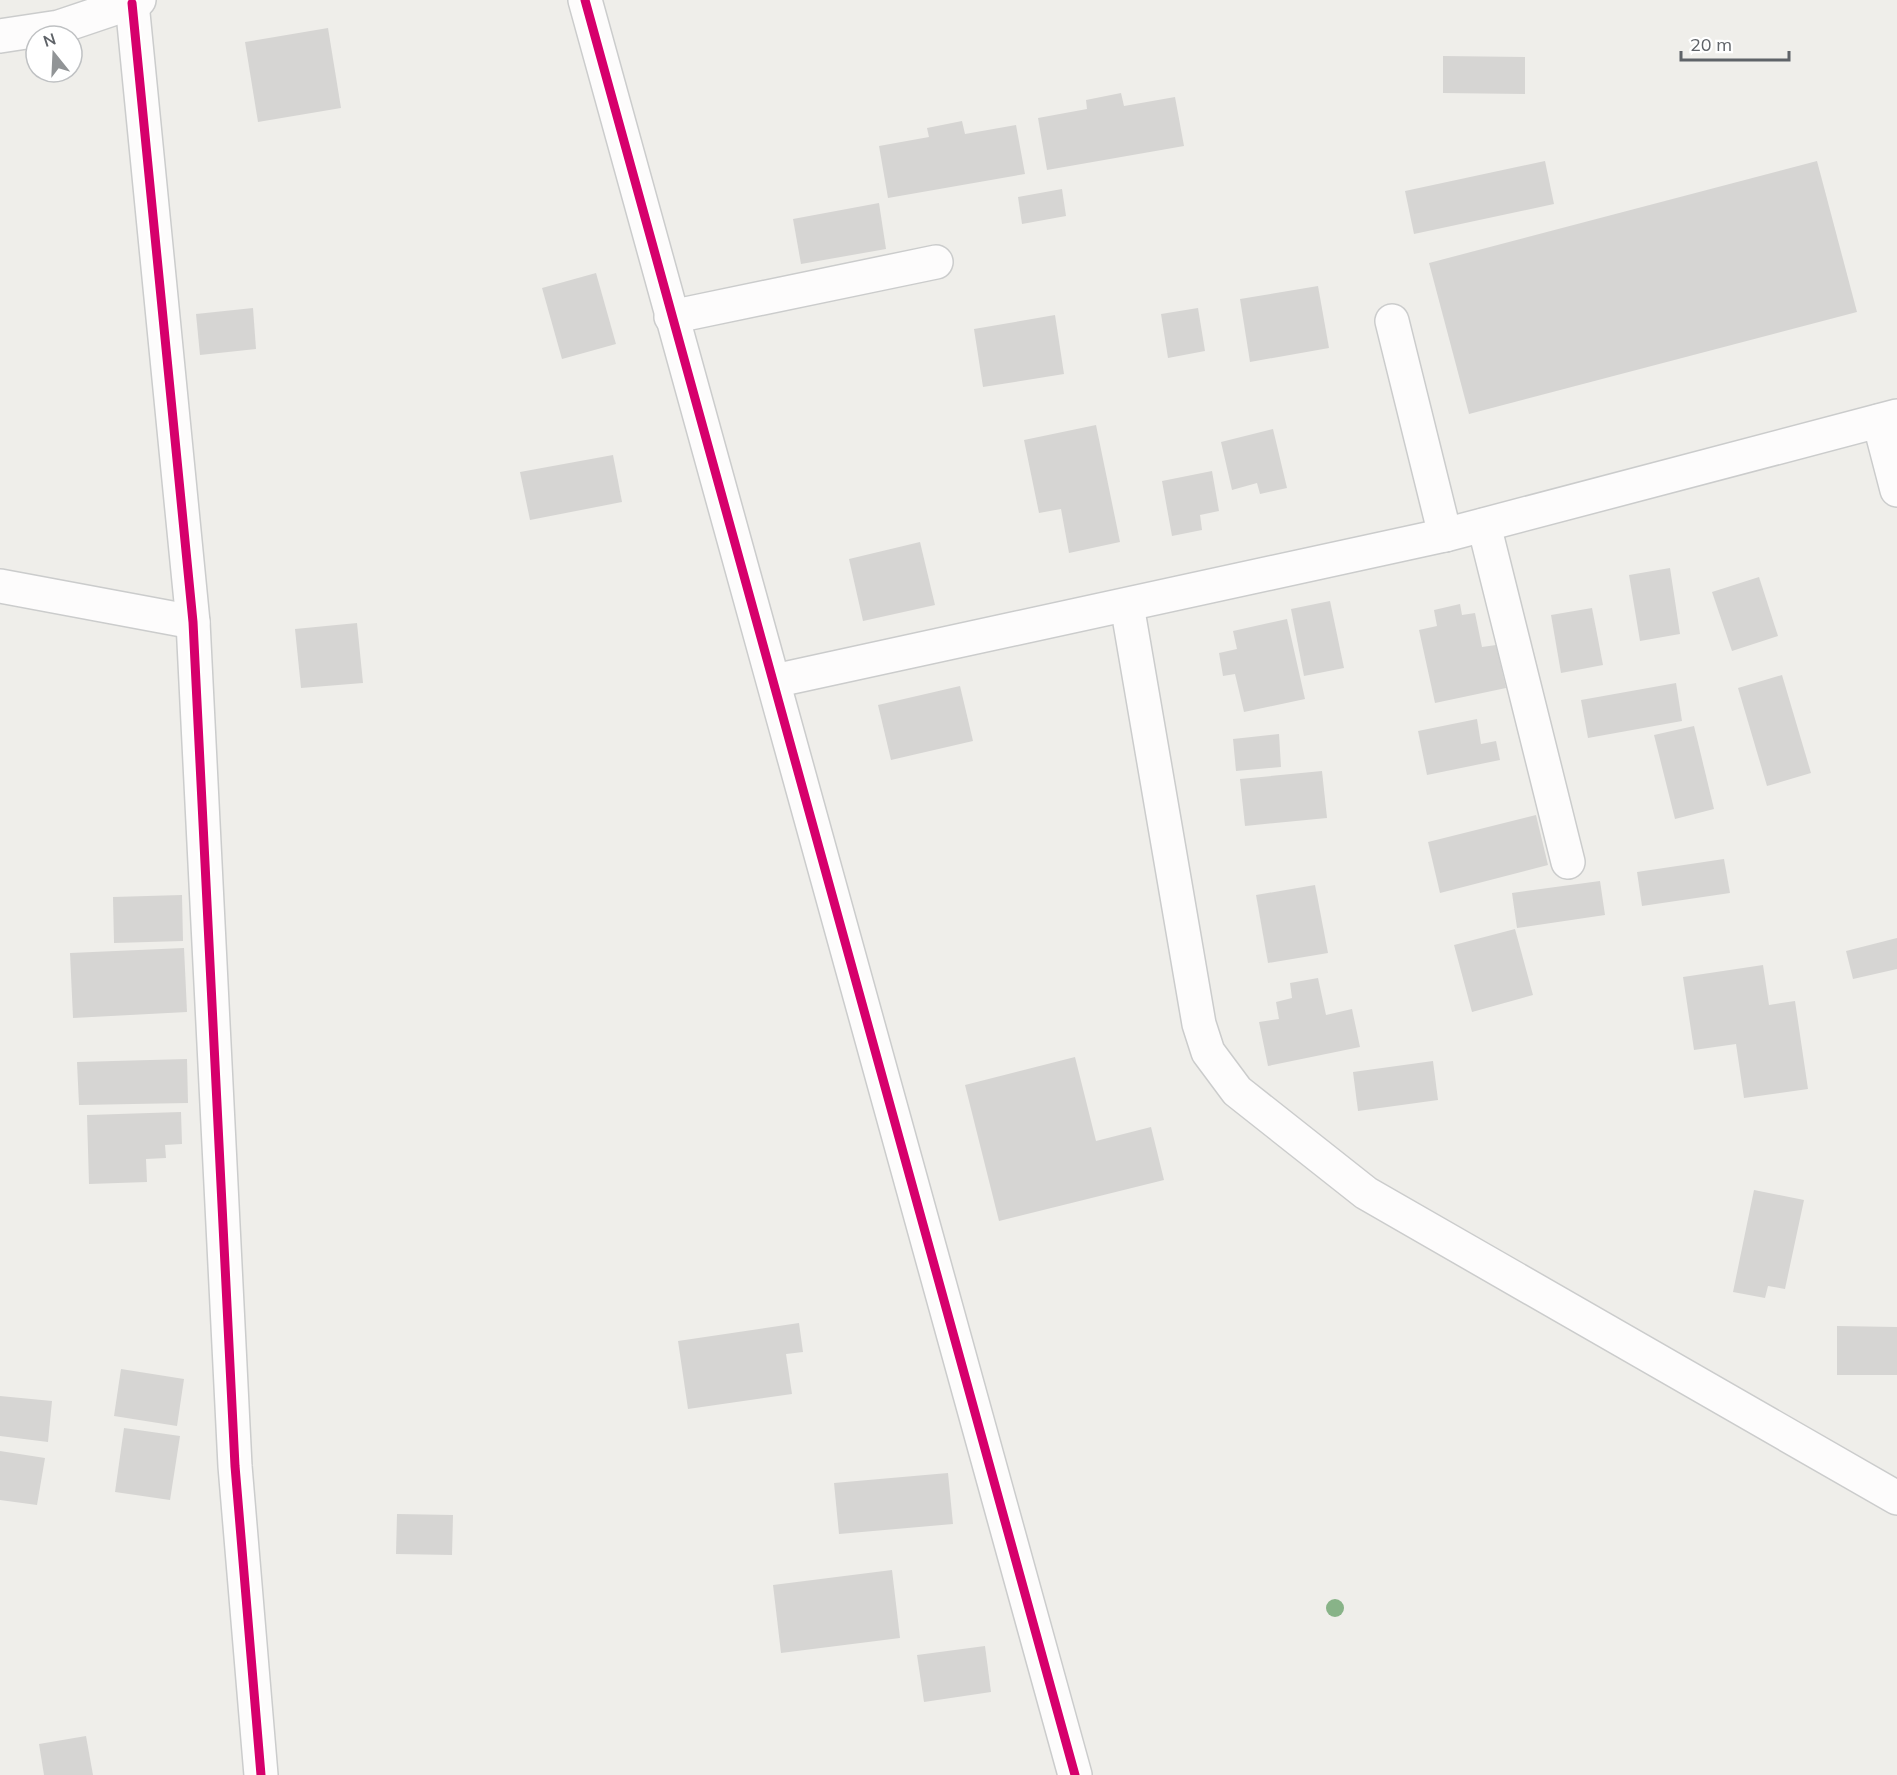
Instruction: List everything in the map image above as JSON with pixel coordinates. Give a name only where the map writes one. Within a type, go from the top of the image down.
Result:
[{"type":"street","points":[[585,0],[1075,1775]]},
{"type":"street","points":[[0,36],[59,13],[136,1],[193,622],[236,1466],[261,1775]]},
{"type":"street","points":[[671,317],[936,262]]},
{"type":"street","points":[[1392,321],[1445,535]]},
{"type":"street","points":[[774,681],[1445,535],[1888,419],[1897,490]]},
{"type":"street","points":[[1484,525],[1568,862]]},
{"type":"street","points":[[0,586],[193,622]]},
{"type":"street","points":[[1127,605],[1199,1024],[1208,1052],[1237,1091],[1366,1193],[1897,1498]]},
{"type":"building","points":[[328,28],[341,108],[258,122],[245,42]]},
{"type":"building","points":[[1443,56],[1525,57],[1525,94],[1443,93]]},
{"type":"building","points":[[1121,93],[1124,106],[1175,97],[1184,146],[1047,170],[1038,118],[1087,109],[1086,100]]},
{"type":"building","points":[[962,121],[965,134],[1016,125],[1025,174],[888,198],[879,146],[929,137],[927,128]]},
{"type":"building","points":[[1545,161],[1554,204],[1414,234],[1405,191]]},
{"type":"building","points":[[1817,161],[1857,312],[1469,414],[1429,263]]},
{"type":"building","points":[[1062,189],[1066,216],[1022,224],[1018,197]]},
{"type":"building","points":[[879,203],[886,249],[801,264],[793,219]]},
{"type":"building","points":[[596,273],[616,344],[562,359],[542,288]]},
{"type":"building","points":[[1318,286],[1329,348],[1250,362],[1240,299]]},
{"type":"building","points":[[253,308],[256,349],[200,355],[196,314]]},
{"type":"building","points":[[1198,308],[1205,351],[1168,358],[1161,314]]},
{"type":"building","points":[[1055,315],[1064,374],[983,387],[974,329]]},
{"type":"building","points":[[1096,425],[1120,542],[1069,553],[1061,509],[1039,513],[1024,440]]},
{"type":"building","points":[[1273,429],[1287,488],[1260,494],[1257,483],[1232,490],[1221,442]]},
{"type":"building","points":[[613,455],[622,502],[530,520],[520,472]]},
{"type":"building","points":[[1212,471],[1219,511],[1200,515],[1202,530],[1172,536],[1162,481]]},
{"type":"building","points":[[920,542],[935,605],[863,621],[849,559]]},
{"type":"building","points":[[1670,568],[1680,634],[1640,641],[1629,575]]},
{"type":"building","points":[[1759,577],[1778,636],[1732,651],[1712,592]]},
{"type":"building","points":[[1330,601],[1344,668],[1304,676],[1291,609]]},
{"type":"building","points":[[1460,604],[1462,615],[1475,613],[1482,647],[1496,645],[1506,688],[1435,703],[1419,630],[1437,626],[1434,610]]},
{"type":"building","points":[[1592,608],[1603,665],[1561,673],[1551,615]]},
{"type":"building","points":[[1287,619],[1305,699],[1244,712],[1235,674],[1223,676],[1219,653],[1237,649],[1233,631]]},
{"type":"building","points":[[357,623],[363,683],[301,688],[295,629]]},
{"type":"building","points":[[1782,675],[1811,773],[1767,786],[1738,688]]},
{"type":"building","points":[[1676,683],[1682,721],[1588,738],[1581,700]]},
{"type":"building","points":[[960,686],[973,741],[891,760],[878,705]]},
{"type":"building","points":[[1477,719],[1481,744],[1496,741],[1500,760],[1427,775],[1418,731]]},
{"type":"building","points":[[1694,726],[1714,809],[1675,819],[1654,735]]},
{"type":"building","points":[[1279,734],[1281,767],[1236,771],[1233,739]]},
{"type":"building","points":[[1322,771],[1327,818],[1245,826],[1240,779]]},
{"type":"building","points":[[1536,815],[1548,865],[1440,893],[1428,842]]},
{"type":"building","points":[[1724,859],[1730,893],[1642,906],[1637,872]]},
{"type":"building","points":[[1600,881],[1605,915],[1517,928],[1512,893]]},
{"type":"building","points":[[1315,885],[1328,953],[1268,963],[1256,895]]},
{"type":"building","points":[[182,895],[183,941],[114,943],[113,897]]},
{"type":"building","points":[[1515,929],[1533,995],[1472,1012],[1454,945]]},
{"type":"building","points":[[1897,938],[1897,969],[1853,979],[1846,951]]},
{"type":"building","points":[[184,948],[187,1012],[73,1018],[70,953]]},
{"type":"building","points":[[1763,965],[1769,1005],[1795,1001],[1808,1089],[1744,1098],[1736,1044],[1694,1050],[1683,977]]},
{"type":"building","points":[[1318,978],[1326,1015],[1352,1009],[1360,1047],[1268,1066],[1259,1022],[1279,1019],[1276,1002],[1292,998],[1290,983]]},
{"type":"building","points":[[1075,1057],[1096,1141],[1151,1127],[1164,1180],[999,1221],[965,1085]]},
{"type":"building","points":[[187,1059],[188,1103],[79,1105],[77,1062]]},
{"type":"building","points":[[1433,1061],[1438,1100],[1358,1111],[1353,1072]]},
{"type":"building","points":[[181,1112],[182,1144],[165,1145],[166,1158],[146,1159],[147,1182],[89,1184],[87,1115]]},
{"type":"building","points":[[1754,1190],[1804,1200],[1785,1289],[1768,1286],[1765,1298],[1733,1292]]},
{"type":"building","points":[[799,1323],[803,1352],[786,1354],[792,1394],[688,1409],[678,1341]]},
{"type":"building","points":[[1837,1326],[1897,1327],[1897,1375],[1837,1375]]},
{"type":"building","points":[[121,1369],[184,1379],[177,1426],[114,1416]]},
{"type":"building","points":[[0,1396],[52,1401],[48,1442],[0,1436]]},
{"type":"building","points":[[124,1428],[180,1436],[170,1500],[115,1492]]},
{"type":"building","points":[[0,1451],[45,1458],[37,1505],[0,1500]]},
{"type":"building","points":[[948,1473],[953,1524],[839,1534],[834,1483]]},
{"type":"building","points":[[397,1514],[453,1515],[452,1555],[396,1554]]},
{"type":"building","points":[[892,1570],[900,1638],[781,1653],[773,1585]]},
{"type":"building","points":[[985,1646],[991,1692],[924,1702],[917,1655]]},
{"type":"building","points":[[86,1736],[93,1775],[44,1775],[39,1744]]},
{"type":"cycle path","points":[[585,0],[1075,1775]]},
{"type":"cycle path","points":[[132,3],[193,622],[235,1466],[261,1775]]}]
